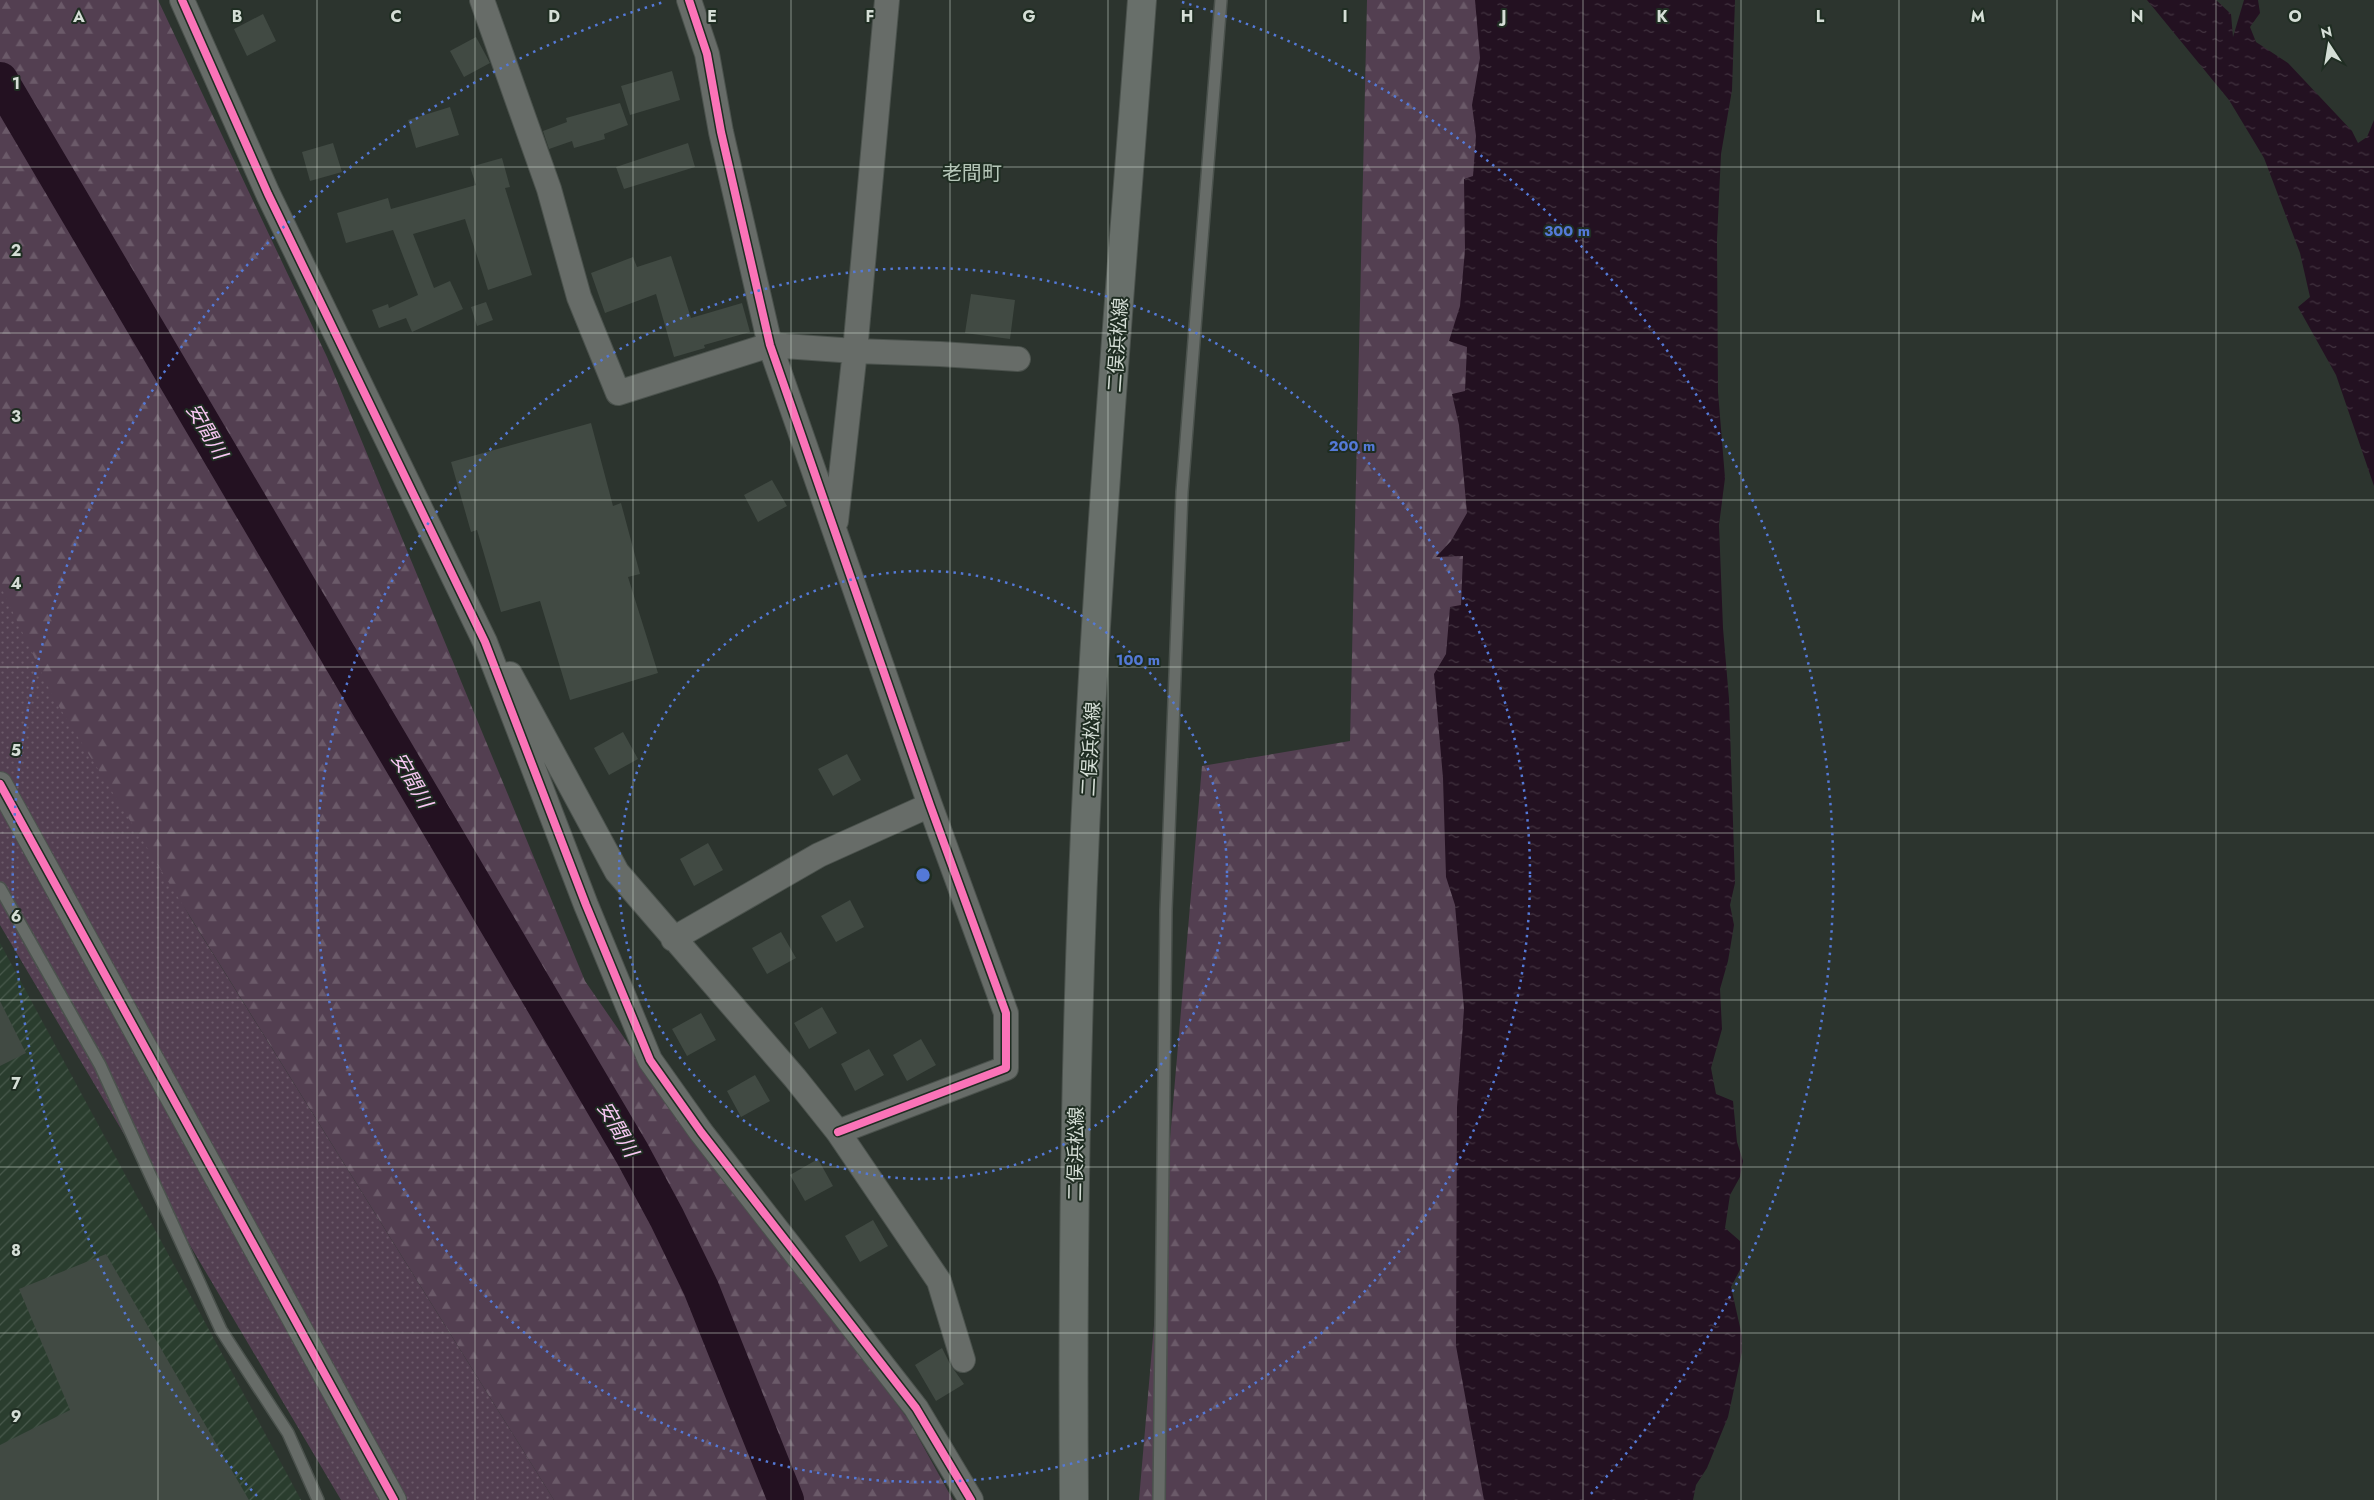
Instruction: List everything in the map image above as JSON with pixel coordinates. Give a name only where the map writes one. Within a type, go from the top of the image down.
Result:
[{"type":"main road","name":"二俣浜松線","points":[[1074,1500],[1074,1190],[1080,959],[1090,730],[1142,0]]},
{"type":"street","points":[[182,0],[268,194],[485,642],[586,905],[650,1060],[701,1132],[916,1408],[970,1500]]},
{"type":"street","points":[[482,0],[549,189],[580,297],[618,393],[770,345],[1018,359]]},
{"type":"street","points":[[689,0],[707,54],[721,132],[770,345],[930,805],[1006,1013],[1006,1068],[838,1132]]},
{"type":"street","points":[[835,528],[855,351],[887,0]]},
{"type":"street","points":[[466,602],[486,629],[617,872],[795,1078],[838,1132],[939,1281],[963,1360]]},
{"type":"street","points":[[0,784],[394,1500]]},
{"type":"street","points":[[673,939],[819,855],[930,805]]},
{"type":"lane","points":[[1159,1500],[1166,910],[1182,492],[1221,0]]},
{"type":"lane","points":[[0,888],[100,1065],[221,1330],[288,1433],[318,1500]]},
{"type":"shaded area","points":[[0,943],[301,1500],[0,1500]]},
{"type":"green space","points":[[0,0],[158,0],[327,357],[585,981],[678,1116],[908,1419],[953,1500],[554,1500],[53,697],[0,585]]},
{"type":"green space","points":[[1367,0],[1503,0],[1500,1500],[1139,1500],[1202,766],[1350,741]]},
{"type":"green space","points":[[0,564],[190,917],[554,1500],[341,1500],[0,925]]},
{"type":"water","points":[[1475,0],[1735,0],[1732,90],[1721,154],[1717,239],[1718,392],[1725,478],[1719,525],[1723,628],[1729,699],[1735,883],[1730,905],[1734,925],[1728,961],[1720,989],[1722,1029],[1711,1068],[1716,1094],[1733,1101],[1737,1142],[1743,1161],[1740,1177],[1730,1195],[1725,1228],[1740,1241],[1741,1268],[1731,1287],[1742,1336],[1742,1352],[1728,1417],[1707,1468],[1696,1485],[1693,1500],[1484,1500],[1456,1346],[1457,1107],[1464,1009],[1455,905],[1446,877],[1443,778],[1434,674],[1446,654],[1450,607],[1461,605],[1463,556],[1436,557],[1451,541],[1467,513],[1459,425],[1452,394],[1465,391],[1467,347],[1449,341],[1460,306],[1465,250],[1464,179],[1473,176],[1476,136],[1472,105],[1480,58]]},
{"type":"water","points":[[2147,0],[2216,0],[2231,14],[2233,37],[2244,0],[2258,0],[2260,13],[2250,27],[2256,42],[2288,63],[2352,131],[2358,143],[2367,137],[2374,120],[2374,486],[2336,375],[2298,307],[2310,297],[2300,253],[2264,158],[2229,100]]},
{"type":"building","points":[[263,14],[276,41],[247,56],[234,29]]},
{"type":"building","points":[[476,37],[490,63],[464,77],[450,51]]},
{"type":"building","points":[[672,71],[680,100],[630,115],[621,86]]},
{"type":"building","points":[[620,103],[628,125],[604,134],[605,139],[574,148],[572,141],[549,149],[543,131],[567,122],[566,118]]},
{"type":"building","points":[[450,107],[459,135],[416,148],[408,120]]},
{"type":"building","points":[[333,143],[342,172],[310,181],[302,152]]},
{"type":"building","points":[[688,143],[695,167],[624,189],[616,167]]},
{"type":"building","points":[[502,158],[510,187],[505,188],[532,275],[488,290],[465,219],[413,234],[434,288],[450,281],[463,309],[412,332],[406,318],[379,328],[372,310],[388,304],[389,308],[418,295],[393,230],[346,243],[337,213],[388,198],[391,209],[476,185],[470,167]]},
{"type":"building","points":[[671,256],[691,318],[742,303],[750,332],[704,345],[705,348],[674,357],[656,294],[605,313],[591,273],[633,257],[637,267]]},
{"type":"building","points":[[971,294],[1015,300],[1010,339],[965,333]]},
{"type":"building","points":[[486,302],[493,320],[477,326],[471,307]]},
{"type":"building","points":[[591,423],[613,506],[621,503],[640,574],[628,577],[658,673],[570,700],[540,601],[501,612],[477,530],[471,532],[451,462]]},
{"type":"building","points":[[772,480],[787,506],[758,522],[744,495]]},
{"type":"building","points":[[623,732],[638,759],[609,775],[594,748]]},
{"type":"building","points":[[847,754],[861,780],[833,796],[818,769]]},
{"type":"building","points":[[708,843],[723,870],[694,886],[680,859]]},
{"type":"building","points":[[850,900],[864,927],[836,942],[821,916]]},
{"type":"building","points":[[781,932],[796,958],[767,974],[752,948]]},
{"type":"building","points":[[0,1001],[26,1053],[0,1066]]},
{"type":"building","points":[[822,1007],[837,1033],[809,1049],[794,1023]]},
{"type":"building","points":[[701,1013],[716,1040],[687,1056],[672,1029]]},
{"type":"building","points":[[921,1039],[936,1065],[907,1081],[893,1055]]},
{"type":"building","points":[[869,1049],[884,1075],[855,1091],[841,1064]]},
{"type":"building","points":[[755,1075],[770,1101],[741,1117],[727,1091]]},
{"type":"building","points":[[818,1159],[833,1186],[805,1201],[790,1175]]},
{"type":"building","points":[[873,1220],[888,1246],[860,1262],[845,1236]]},
{"type":"building","points":[[106,1254],[249,1500],[0,1500],[0,1445],[70,1410],[19,1289]]},
{"type":"building","points":[[942,1348],[950,1364],[964,1384],[936,1401],[915,1365]]},
{"type":"waterway","name":"安間川","points":[[0,80],[632,1153],[667,1218],[701,1288],[786,1500]]},
{"type":"cycle path","points":[[182,0],[268,194],[485,642],[586,905],[650,1060],[701,1132],[916,1408],[971,1500]]},
{"type":"cycle path","points":[[689,0],[707,54],[721,132],[770,345],[930,805],[1006,1013],[1006,1068],[838,1132]]},
{"type":"cycle path","points":[[0,784],[394,1500]]},
{"type":"district","name":"老間町","points":[[972,173]]}]
